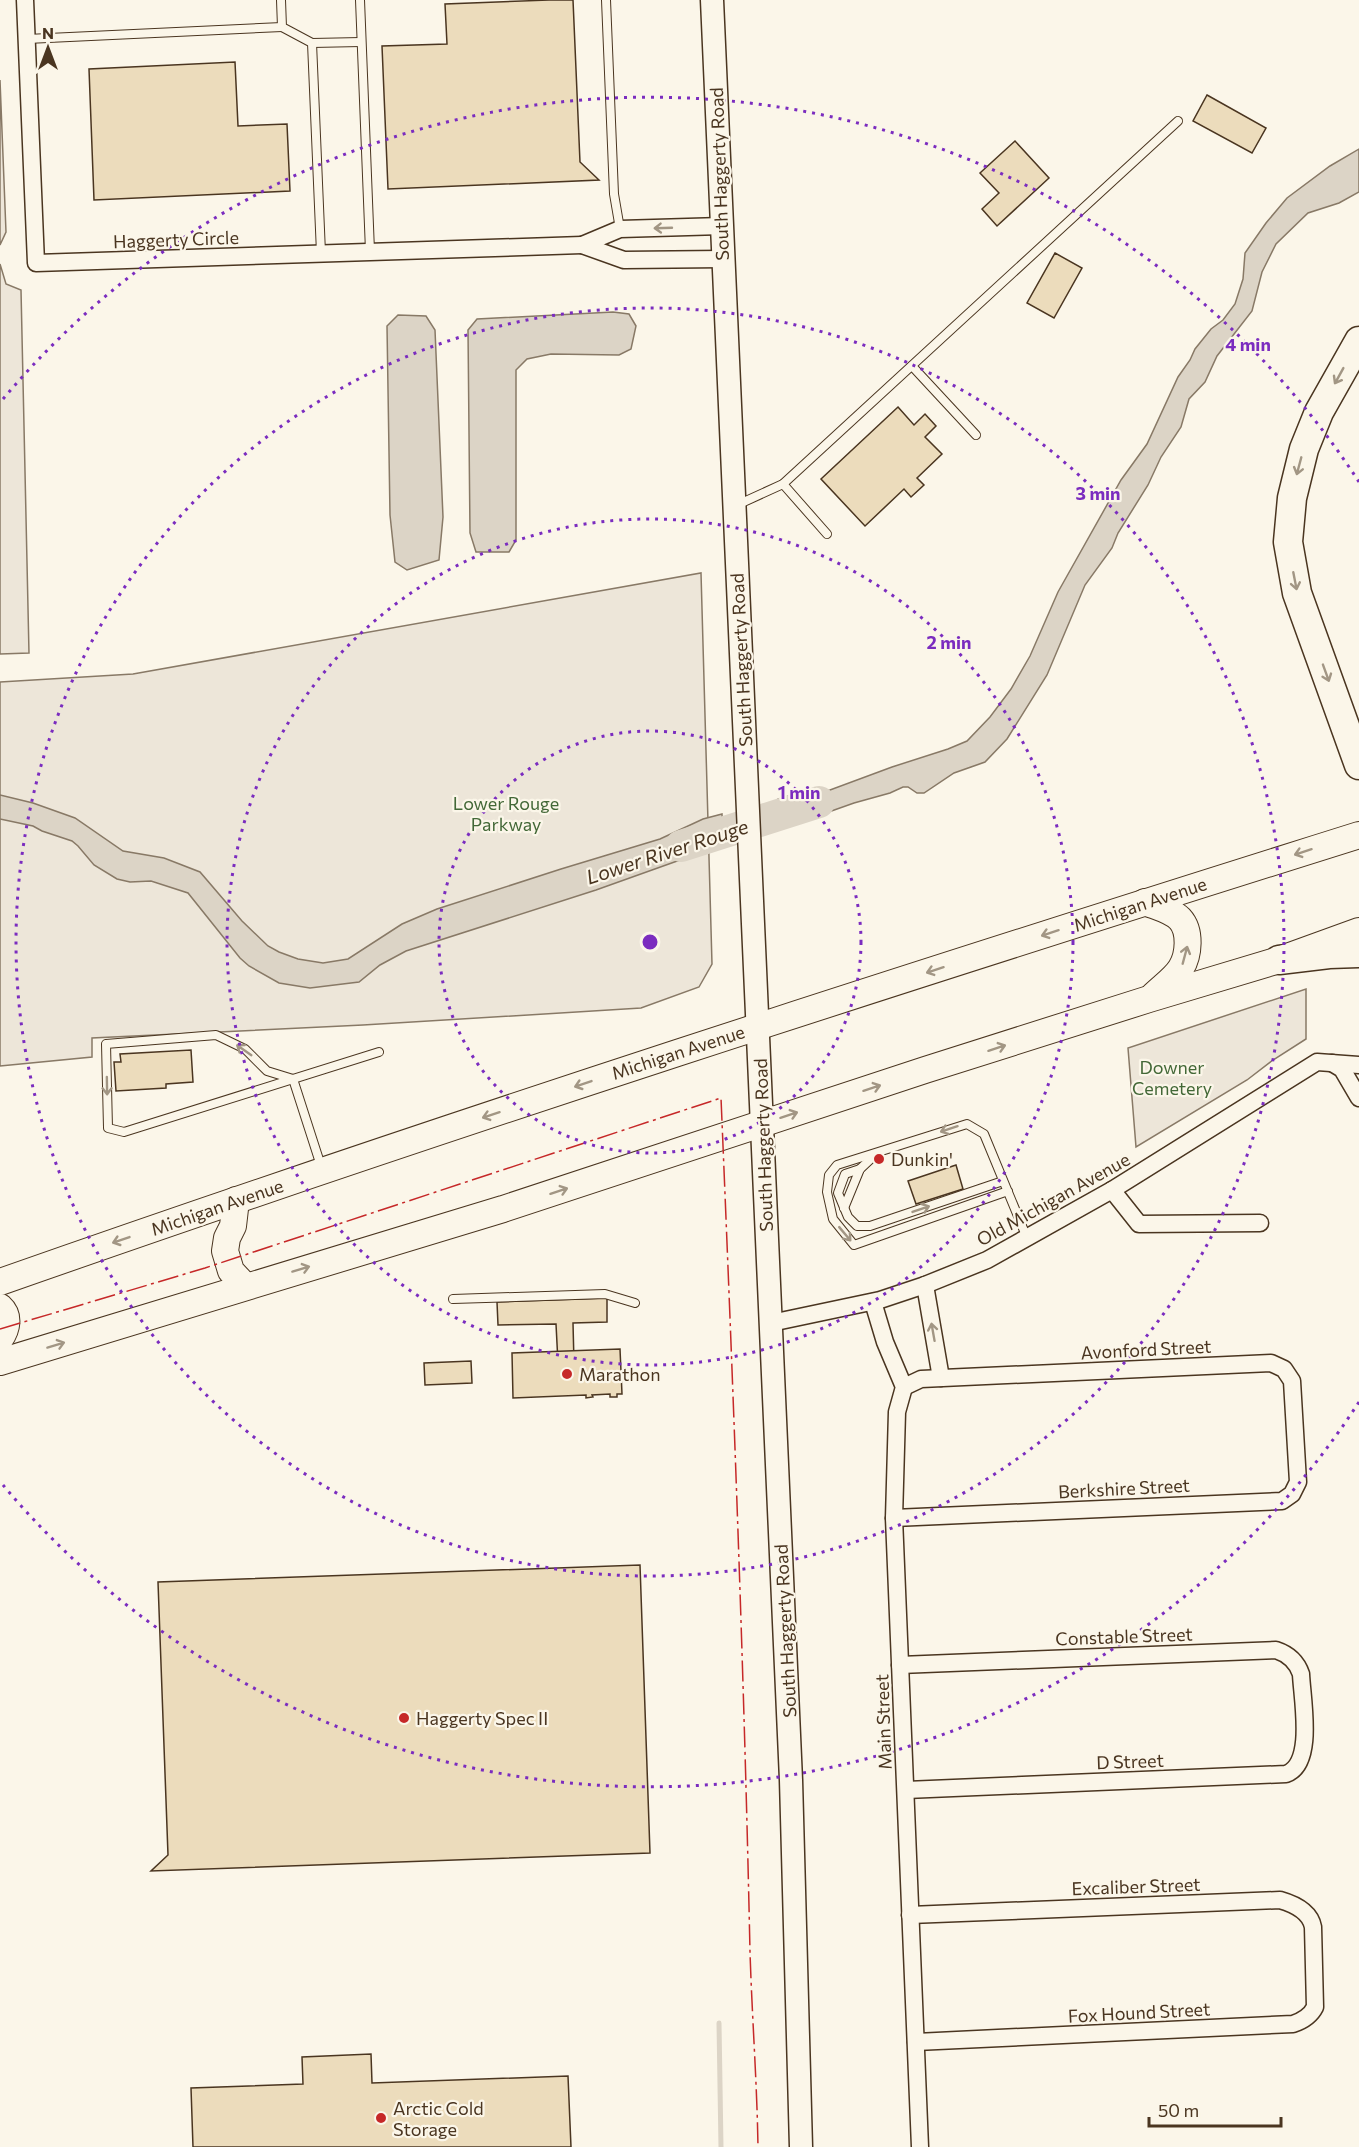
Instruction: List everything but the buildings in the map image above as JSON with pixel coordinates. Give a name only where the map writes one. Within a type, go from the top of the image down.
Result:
[{"type":"highway","points":[[1359,341],[1319,412],[1304,449],[1292,498],[1288,542],[1297,593],[1359,765]]},
{"type":"highway","points":[[1279,960],[1359,953]]},
{"type":"main road","name":"South Haggerty Road","points":[[712,0],[791,1780],[801,2147]]},
{"type":"main road","name":"Michigan Avenue","points":[[0,1282],[322,1170],[758,1026],[1359,835]]},
{"type":"main road","points":[[1145,902],[1173,914],[1182,921],[1187,932],[1188,945],[1180,970],[1149,999]]},
{"type":"main road","points":[[0,1362],[503,1209],[1149,999],[1279,960],[1359,931]]},
{"type":"main road","points":[[236,1200],[234,1226],[227,1238],[225,1251],[231,1271],[245,1286]]},
{"type":"main road","points":[[0,1307],[7,1321],[0,1339]]},
{"type":"street","name":"Haggerty Circle","points":[[25,0],[36,263],[582,245],[620,229],[722,226]]},
{"type":"street","name":"Haggerty Circle","points":[[582,245],[624,260],[723,259]]},
{"type":"street","name":"Old Michigan Avenue","points":[[771,1323],[873,1302],[925,1285],[987,1260],[1112,1190],[1317,1062],[1359,1065]]},
{"type":"street","points":[[1332,1063],[1342,1069],[1359,1098]]},
{"type":"street","points":[[1112,1190],[1139,1224],[1260,1223]]},
{"type":"street","points":[[925,1285],[941,1378]]},
{"type":"street","points":[[873,1302],[885,1342],[904,1387]]},
{"type":"street","name":"Avonford Street","points":[[904,1387],[921,1379],[1271,1363],[1284,1369],[1292,1381],[1296,1434]]},
{"type":"street","name":"Main Street","points":[[904,1387],[897,1412],[894,1518],[920,2147]]},
{"type":"street","name":"Berkshire Street","points":[[894,1518],[1282,1501],[1292,1494],[1298,1482],[1296,1434]]},
{"type":"street","name":"Constable Street","points":[[900,1665],[1276,1650],[1289,1656],[1299,1668],[1303,1712]]},
{"type":"street","name":"D Street","points":[[906,1790],[1286,1774],[1298,1766],[1302,1758],[1305,1746],[1303,1712]]},
{"type":"street","name":"Excaliber Street","points":[[910,1914],[1280,1900],[1301,1909],[1312,1921],[1314,1965]]},
{"type":"street","name":"Fox Hound Street","points":[[915,2042],[1293,2024],[1300,2022],[1312,2012],[1314,2007],[1314,1965]]},
{"type":"lane","points":[[280,0],[282,27]]},
{"type":"lane","points":[[360,0],[370,251]]},
{"type":"lane","points":[[606,0],[614,194],[620,229]]},
{"type":"lane","points":[[27,39],[282,27],[312,43],[361,42]]},
{"type":"lane","points":[[312,43],[321,253]]},
{"type":"lane","points":[[734,507],[783,484],[1178,121]]},
{"type":"lane","points":[[912,366],[976,435]]},
{"type":"lane","points":[[783,484],[827,534]]},
{"type":"lane","points":[[293,1079],[267,1071],[245,1049],[216,1035],[106,1044],[108,1128],[124,1132],[293,1079],[379,1052]]},
{"type":"lane","points":[[293,1079],[322,1170]]},
{"type":"lane","points":[[1008,1191],[854,1245],[833,1219],[827,1192],[829,1175],[837,1165],[967,1124],[984,1134],[1003,1181],[1008,1191],[1027,1238]]},
{"type":"lane","points":[[879,1152],[860,1169],[844,1208],[848,1217],[857,1226],[870,1226],[1003,1181]]},
{"type":"lane","points":[[453,1299],[605,1294],[635,1303]]},
{"type":"green space","points":[[0,80],[6,232],[0,245]]},
{"type":"green space","points":[[0,264],[6,284],[21,290],[29,653],[0,654]]},
{"type":"green space","name":"Lower Rouge Parkway","points":[[701,573],[712,964],[699,987],[641,1008],[363,1025],[92,1038],[92,1057],[0,1066],[0,682],[133,674]]},
{"type":"green space","name":"Downer Cemetery","points":[[1306,989],[1306,1039],[1247,1080],[1136,1147],[1128,1048]]},
{"type":"water","points":[[1359,149],[1359,192],[1339,203],[1308,213],[1276,244],[1262,272],[1252,311],[1217,356],[1205,382],[1189,399],[1181,427],[1161,457],[1148,485],[1118,533],[1112,548],[1085,585],[1047,675],[1007,739],[985,762],[954,773],[924,793],[917,793],[908,787],[903,787],[778,830],[778,799],[799,793],[830,790],[948,749],[967,741],[990,717],[1011,689],[1030,656],[1058,592],[1121,480],[1147,444],[1178,377],[1195,349],[1235,304],[1243,279],[1245,253],[1287,198],[1330,166]]},
{"type":"water","points":[[613,312],[629,314],[636,326],[631,349],[619,355],[551,354],[527,359],[516,370],[516,540],[509,552],[476,552],[470,533],[468,330],[477,319]]},
{"type":"water","points":[[398,315],[426,316],[435,330],[443,517],[439,560],[407,570],[395,562],[390,515],[387,326]]},
{"type":"water","points":[[0,795],[33,803],[75,818],[123,851],[164,858],[200,872],[242,921],[268,946],[298,959],[323,963],[348,959],[402,924],[437,909],[660,839],[703,819],[722,814],[723,847],[406,951],[380,965],[359,982],[310,988],[279,983],[249,966],[188,893],[151,881],[130,882],[117,879],[94,865],[72,841],[33,826],[0,819]]},
{"type":"waterway","name":"Lower River Rouge","points":[[681,846],[819,802]]},
{"type":"waterway","points":[[719,2023],[721,2147]]},
{"type":"power","points":[[0,1329],[205,1268],[721,1098],[738,1525],[758,2147]]},
{"type":"place","name":"Dunkin'","points":[[879,1159]]},
{"type":"place","name":"Marathon","points":[[567,1374]]},
{"type":"place","name":"Haggerty Spec II","points":[[404,1718]]},
{"type":"place","name":"Arctic Cold Storage","points":[[381,2118]]}]
